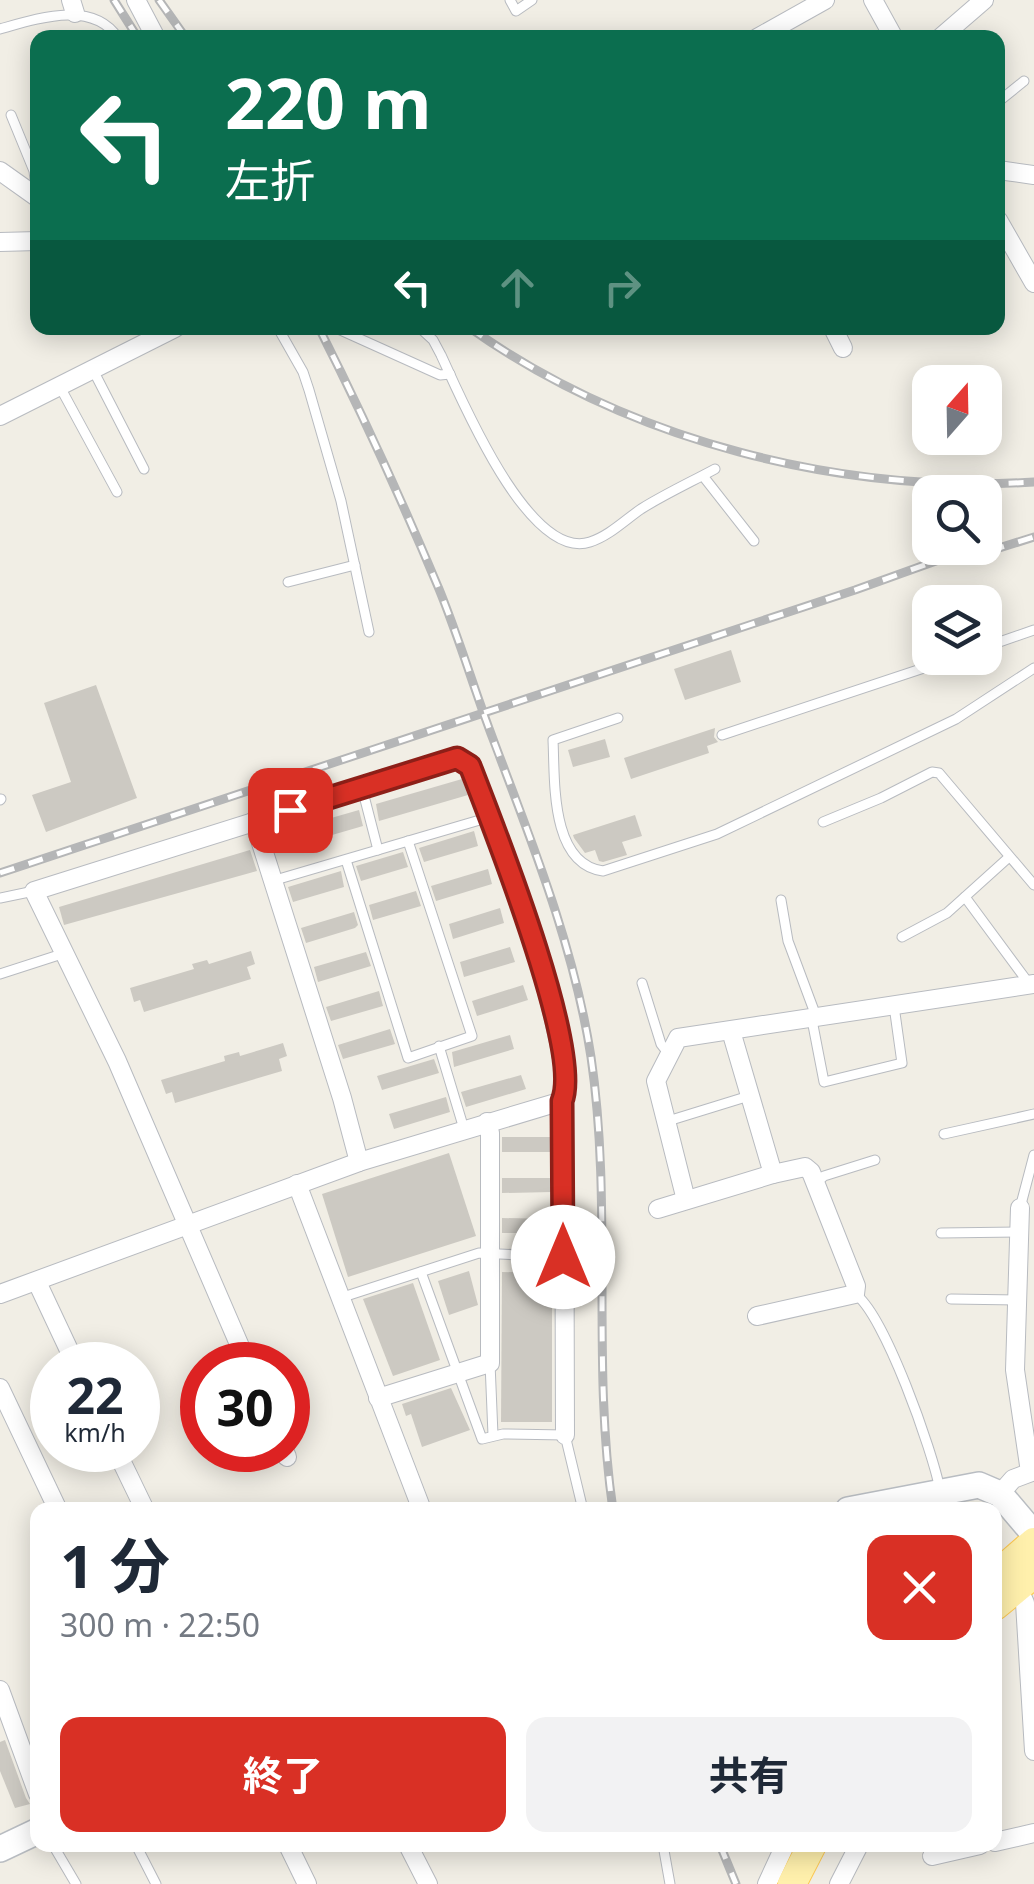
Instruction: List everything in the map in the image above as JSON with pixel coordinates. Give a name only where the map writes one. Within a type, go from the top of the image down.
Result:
[{"type":"main road","points":[[1016,1579],[1034,1542]]},
{"type":"main road","points":[[792,1884],[808,1852]]},
{"type":"main road","points":[[814,1884],[829,1852]]},
{"type":"street","points":[[136,0],[152,30]]},
{"type":"street","points":[[772,30],[826,0]]},
{"type":"street","points":[[873,0],[890,30]]},
{"type":"street","points":[[949,30],[984,0]]},
{"type":"street","points":[[0,170],[30,193]]},
{"type":"street","points":[[1005,171],[1034,175]]},
{"type":"street","points":[[1005,232],[1034,282]]},
{"type":"street","points":[[0,242],[30,241]]},
{"type":"street","points":[[0,416],[161,335]]},
{"type":"street","points":[[836,335],[843,348]]},
{"type":"street","points":[[239,1342],[190,1224],[34,891],[457,758],[470,766],[490,817],[530,926],[556,1023],[566,1086],[562,1101],[565,1436]]},
{"type":"street","points":[[254,821],[359,1162]]},
{"type":"street","points":[[686,1200],[656,1080],[678,1038],[1032,985]]},
{"type":"street","points":[[731,1031],[772,1174]]},
{"type":"street","points":[[0,1294],[359,1162],[562,1101]]},
{"type":"street","points":[[378,1398],[490,1363],[487,1122]]},
{"type":"street","points":[[658,1210],[805,1167],[818,1182],[856,1286],[855,1294],[756,1316]]},
{"type":"street","points":[[297,1184],[419,1502]]},
{"type":"street","points":[[1000,1494],[1014,1479],[1032,1471],[1016,1370],[1020,1208]]},
{"type":"street","points":[[37,1282],[65,1342]]},
{"type":"street","points":[[0,1388],[54,1502]]},
{"type":"street","points":[[126,1472],[140,1502]]},
{"type":"street","points":[[901,1502],[979,1485],[1000,1494],[1034,1534]]},
{"type":"street","points":[[1016,1579],[1030,1629],[1034,1750]]},
{"type":"street","points":[[0,1690],[30,1772]]},
{"type":"street","points":[[1002,1840],[1034,1833]]},
{"type":"street","points":[[0,1849],[30,1834]]},
{"type":"street","points":[[291,1852],[307,1884]]},
{"type":"street","points":[[412,1852],[428,1884]]},
{"type":"street","points":[[767,1884],[783,1852]]},
{"type":"street","points":[[838,1884],[855,1852]]},
{"type":"street","points":[[932,1856],[949,1852]]},
{"type":"lane","points":[[510,0],[516,11],[532,0]]},
{"type":"lane","points":[[0,28],[73,6],[106,20],[113,30]]},
{"type":"lane","points":[[1005,96],[1024,81]]},
{"type":"lane","points":[[12,116],[30,161]]},
{"type":"lane","points":[[282,335],[303,372],[342,501],[368,632]]},
{"type":"lane","points":[[351,335],[440,375],[450,374]]},
{"type":"lane","points":[[428,335],[486,449],[528,512],[560,541],[587,544],[716,469]]},
{"type":"lane","points":[[93,370],[144,469]]},
{"type":"lane","points":[[60,387],[116,492]]},
{"type":"lane","points":[[703,476],[754,541]]},
{"type":"lane","points":[[288,582],[355,565]]},
{"type":"lane","points":[[1002,641],[1034,630]]},
{"type":"lane","points":[[618,718],[554,740],[556,806],[568,846],[577,861],[589,870],[603,871],[717,834],[956,719],[1034,668]]},
{"type":"lane","points":[[722,735],[912,672]]},
{"type":"lane","points":[[823,822],[932,772],[938,773],[1034,885]]},
{"type":"lane","points":[[362,788],[378,850]]},
{"type":"lane","points":[[272,882],[490,817]]},
{"type":"lane","points":[[346,860],[408,1058],[472,1036],[408,841]]},
{"type":"lane","points":[[902,937],[947,913],[1008,858]]},
{"type":"lane","points":[[0,898],[34,891]]},
{"type":"lane","points":[[965,897],[1032,985]]},
{"type":"lane","points":[[781,900],[788,941],[814,1019],[824,1082],[902,1063],[894,1006]]},
{"type":"lane","points":[[0,974],[65,953]]},
{"type":"lane","points":[[642,983],[661,1044],[668,1053]]},
{"type":"lane","points":[[440,1046],[464,1129]]},
{"type":"lane","points":[[668,1121],[749,1096]]},
{"type":"lane","points":[[944,1134],[1034,1114]]},
{"type":"lane","points":[[1020,1208],[1034,1154]]},
{"type":"lane","points":[[818,1182],[824,1176],[875,1160]]},
{"type":"lane","points":[[941,1233],[1018,1232]]},
{"type":"lane","points":[[340,1298],[479,1253],[563,1257]]},
{"type":"lane","points":[[420,1272],[482,1439],[493,1435],[565,1436],[581,1502]]},
{"type":"lane","points":[[855,1294],[866,1301],[930,1448],[928,1498]]},
{"type":"lane","points":[[952,1299],[1018,1300]]},
{"type":"lane","points":[[490,1363],[493,1435]]},
{"type":"lane","points":[[57,1852],[76,1884]]},
{"type":"lane","points":[[140,1852],[156,1884]]},
{"type":"lane","points":[[664,1852],[670,1884]]},
{"type":"building","points":[[731,650],[741,682],[685,700],[674,669]]},
{"type":"building","points":[[96,685],[137,798],[46,832],[32,795],[71,782],[44,703]]},
{"type":"building","points":[[715,728],[718,742],[707,746],[709,753],[631,779],[624,758]]},
{"type":"building","points":[[605,739],[610,757],[573,767],[568,750]]},
{"type":"building","points":[[462,779],[468,795],[379,821],[376,804]]},
{"type":"building","points":[[359,810],[363,826],[277,851],[272,835]]},
{"type":"building","points":[[635,815],[642,836],[622,842],[627,855],[599,861],[595,850],[585,853],[574,838],[573,835]]},
{"type":"building","points":[[474,831],[478,846],[424,862],[419,848]]},
{"type":"building","points":[[250,850],[257,871],[64,925],[59,907]]},
{"type":"building","points":[[403,852],[408,867],[361,881],[356,866]]},
{"type":"building","points":[[488,869],[492,884],[436,901],[431,886]]},
{"type":"building","points":[[341,871],[344,887],[293,902],[288,887]]},
{"type":"building","points":[[416,891],[421,906],[373,920],[369,905]]},
{"type":"building","points":[[500,908],[504,923],[453,939],[449,924]]},
{"type":"building","points":[[354,912],[358,925],[355,928],[306,943],[301,928]]},
{"type":"building","points":[[510,947],[515,962],[464,977],[460,962]]},
{"type":"building","points":[[251,951],[255,964],[247,967],[251,979],[144,1012],[140,1000],[134,1002],[130,988],[194,969],[192,964],[207,960],[209,964]]},
{"type":"building","points":[[366,952],[371,966],[318,982],[314,967]]},
{"type":"building","points":[[523,985],[528,1000],[477,1016],[472,1001]]},
{"type":"building","points":[[379,991],[383,1006],[331,1021],[326,1007]]},
{"type":"building","points":[[390,1029],[395,1044],[343,1059],[338,1045]]},
{"type":"building","points":[[510,1035],[514,1049],[454,1067],[452,1052]]},
{"type":"building","points":[[283,1043],[287,1056],[279,1059],[282,1071],[175,1103],[172,1092],[166,1094],[161,1080],[225,1061],[224,1056],[239,1052],[240,1056]]},
{"type":"building","points":[[434,1059],[439,1073],[382,1090],[377,1076]]},
{"type":"building","points":[[521,1075],[526,1089],[466,1107],[461,1092]]},
{"type":"building","points":[[446,1097],[450,1112],[394,1129],[389,1114]]},
{"type":"building","points":[[502,1137],[552,1137],[552,1152],[502,1152]]},
{"type":"building","points":[[449,1153],[476,1236],[348,1277],[322,1194]]},
{"type":"building","points":[[502,1178],[552,1178],[552,1192],[502,1193]]},
{"type":"building","points":[[502,1218],[552,1219],[552,1233],[502,1233]]},
{"type":"building","points":[[469,1271],[478,1305],[449,1315],[438,1281]]},
{"type":"building","points":[[502,1272],[552,1273],[552,1422],[501,1422]]},
{"type":"building","points":[[413,1283],[440,1360],[393,1376],[363,1299]]},
{"type":"building","points":[[451,1388],[470,1430],[422,1447],[411,1414],[406,1416],[402,1404]]},
{"type":"building","points":[[5,1740],[30,1804],[15,1808],[0,1771],[0,1742]]},
{"type":"railway","points":[[114,0],[133,30]]},
{"type":"railway","points":[[159,0],[180,30]]},
{"type":"railway","points":[[322,335],[446,607],[537,856],[574,975],[591,1057],[597,1113],[603,1397],[612,1502]]},
{"type":"railway","points":[[481,335],[532,368],[598,401],[667,430],[739,452],[886,479],[1034,482]]},
{"type":"railway","points":[[1002,547],[1034,537]]},
{"type":"railway","points":[[0,873],[925,565]]},
{"type":"railway","points":[[723,1852],[736,1884]]},
{"type":"route","points":[[290,810],[457,758],[470,766],[530,926],[556,1023],[566,1086],[562,1101],[563,1257]]}]
